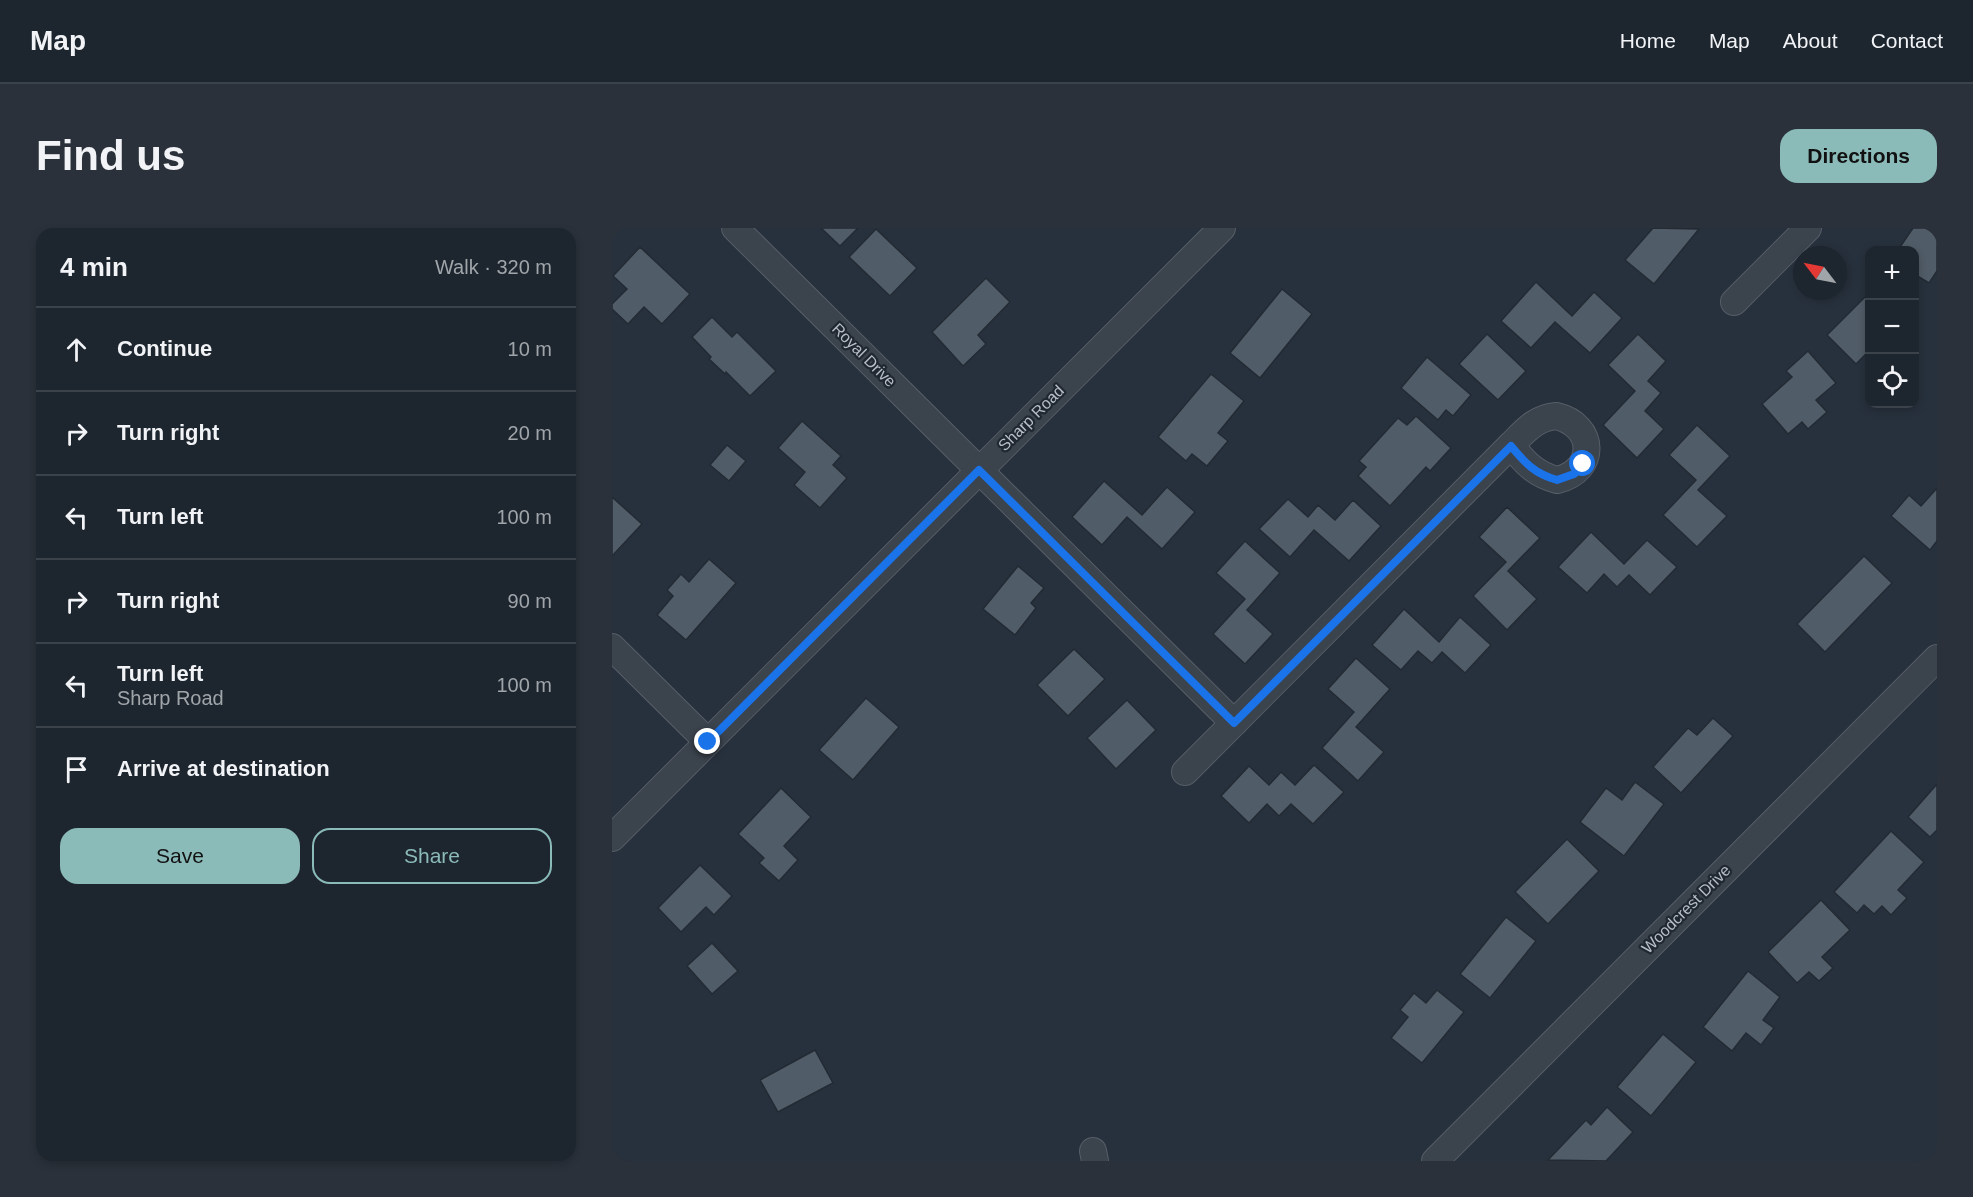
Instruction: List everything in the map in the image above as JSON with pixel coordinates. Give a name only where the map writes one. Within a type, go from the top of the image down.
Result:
[{"type":"street","name":"Sharp Road","points":[[612,838],[1222,228]]},
{"type":"street","points":[[1734,302],[1808,228]]},
{"type":"street","name":"Royal Drive","points":[[741,234],[1234,723]]},
{"type":"street","points":[[1185,772],[1511,446]]},
{"type":"street","points":[[612,647],[708,742]]},
{"type":"street","name":"Woodcrest Drive","points":[[1435,1161],[1937,658]]},
{"type":"building","points":[[821,228],[858,228],[840,246]]},
{"type":"building","points":[[1653,228],[1699,229],[1654,284],[1625,260]]},
{"type":"building","points":[[1913,228],[1931,228],[1937,232],[1937,271],[1929,283],[1919,277],[1919,246],[1901,246]]},
{"type":"building","points":[[876,229],[917,268],[890,296],[849,257]]},
{"type":"building","points":[[640,247],[690,294],[662,324],[644,307],[628,324],[612,309],[612,304],[627,289],[613,276]]},
{"type":"building","points":[[986,278],[1010,302],[978,335],[986,344],[963,366],[932,332]]},
{"type":"building","points":[[1536,282],[1572,316],[1594,292],[1622,318],[1590,353],[1555,322],[1531,348],[1501,321]]},
{"type":"building","points":[[1282,289],[1312,314],[1260,378],[1230,353]]},
{"type":"building","points":[[1865,297],[1865,355],[1856,364],[1827,335]]},
{"type":"building","points":[[712,317],[732,337],[737,332],[776,371],[750,396],[709,359],[711,357],[692,337]]},
{"type":"building","points":[[1487,334],[1526,371],[1498,400],[1459,364]]},
{"type":"building","points":[[1638,334],[1666,361],[1648,381],[1661,393],[1645,411],[1664,429],[1637,458],[1603,425],[1635,391],[1608,365]]},
{"type":"building","points":[[1808,351],[1836,383],[1816,400],[1827,412],[1808,429],[1802,422],[1788,434],[1762,404],[1792,377],[1786,371]]},
{"type":"building","points":[[1427,357],[1471,395],[1453,416],[1446,410],[1438,420],[1401,388]]},
{"type":"building","points":[[1211,374],[1244,401],[1218,433],[1228,441],[1207,466],[1192,454],[1186,461],[1158,437]]},
{"type":"building","points":[[1416,416],[1451,448],[1430,471],[1426,467],[1390,506],[1358,476],[1366,467],[1359,461],[1398,418],[1407,425]]},
{"type":"building","points":[[802,421],[841,456],[833,465],[847,478],[820,508],[794,485],[805,472],[778,448]]},
{"type":"building","points":[[1697,425],[1730,456],[1698,490],[1727,516],[1697,547],[1663,515],[1696,480],[1669,455]]},
{"type":"building","points":[[727,445],[746,461],[729,481],[710,465]]},
{"type":"building","points":[[1104,481],[1142,515],[1167,487],[1195,512],[1162,549],[1127,517],[1102,545],[1072,517]]},
{"type":"building","points":[[1937,488],[1937,541],[1930,550],[1891,516],[1909,495],[1921,506]]},
{"type":"building","points":[[612,497],[642,524],[612,556]]},
{"type":"building","points":[[1288,499],[1308,517],[1318,505],[1335,520],[1353,500],[1381,526],[1349,561],[1314,530],[1290,557],[1259,529]]},
{"type":"building","points":[[1507,507],[1540,538],[1508,571],[1537,599],[1507,630],[1473,596],[1506,562],[1479,537]]},
{"type":"building","points":[[1591,532],[1624,564],[1647,540],[1677,567],[1650,595],[1629,575],[1617,587],[1604,574],[1587,593],[1558,567]]},
{"type":"building","points":[[1245,541],[1280,573],[1247,610],[1273,634],[1245,664],[1213,634],[1245,599],[1216,573]]},
{"type":"building","points":[[1864,556],[1892,583],[1825,652],[1797,624]]},
{"type":"building","points":[[709,559],[736,583],[686,640],[657,615],[673,596],[667,590],[681,574],[689,582]]},
{"type":"building","points":[[1018,566],[1044,588],[1031,603],[1036,608],[1015,635],[983,609]]},
{"type":"building","points":[[1404,609],[1439,642],[1460,617],[1491,645],[1465,673],[1442,652],[1432,663],[1418,651],[1401,670],[1372,645]]},
{"type":"building","points":[[1074,649],[1105,679],[1068,716],[1037,685]]},
{"type":"building","points":[[1356,658],[1390,689],[1356,727],[1384,752],[1358,781],[1322,748],[1354,712],[1328,689]]},
{"type":"building","points":[[866,698],[899,727],[853,780],[819,750]]},
{"type":"building","points":[[1127,700],[1156,730],[1116,769],[1087,738]]},
{"type":"building","points":[[1713,718],[1733,736],[1681,793],[1653,767],[1688,728],[1697,735]]},
{"type":"building","points":[[1314,765],[1344,792],[1313,824],[1291,804],[1279,816],[1267,804],[1249,823],[1221,796],[1249,766],[1269,785],[1281,772],[1295,785]]},
{"type":"building","points":[[1635,782],[1664,804],[1624,856],[1580,822],[1606,788],[1622,800]]},
{"type":"building","points":[[1937,784],[1937,830],[1930,837],[1908,817]]},
{"type":"building","points":[[781,788],[811,817],[784,846],[798,860],[779,881],[759,863],[764,858],[738,834]]},
{"type":"building","points":[[1891,831],[1924,862],[1898,890],[1907,898],[1891,915],[1882,906],[1874,914],[1864,905],[1857,913],[1834,892]]},
{"type":"building","points":[[1567,839],[1599,871],[1548,924],[1515,892]]},
{"type":"building","points":[[700,865],[732,896],[714,915],[706,907],[681,932],[658,908]]},
{"type":"building","points":[[1821,900],[1850,930],[1822,957],[1833,968],[1819,981],[1809,972],[1797,983],[1768,952]]},
{"type":"building","points":[[1506,917],[1536,941],[1490,998],[1460,974]]},
{"type":"building","points":[[712,943],[738,971],[712,994],[687,966]]},
{"type":"building","points":[[1748,971],[1780,997],[1763,1020],[1774,1028],[1761,1045],[1746,1033],[1732,1051],[1703,1027]]},
{"type":"building","points":[[1437,990],[1464,1012],[1422,1063],[1391,1038],[1408,1017],[1400,1010],[1414,993],[1426,1003]]},
{"type":"building","points":[[1663,1034],[1696,1062],[1651,1116],[1617,1087]]},
{"type":"building","points":[[815,1050],[833,1083],[778,1112],[760,1080]]},
{"type":"building","points":[[1607,1107],[1633,1132],[1606,1161],[1548,1160],[1586,1120],[1591,1125]]},
{"type":"route","points":[[708,742],[979,470],[1234,723],[1511,446],[1526,465],[1535,472],[1557,480],[1574,474],[1583,464]]}]
